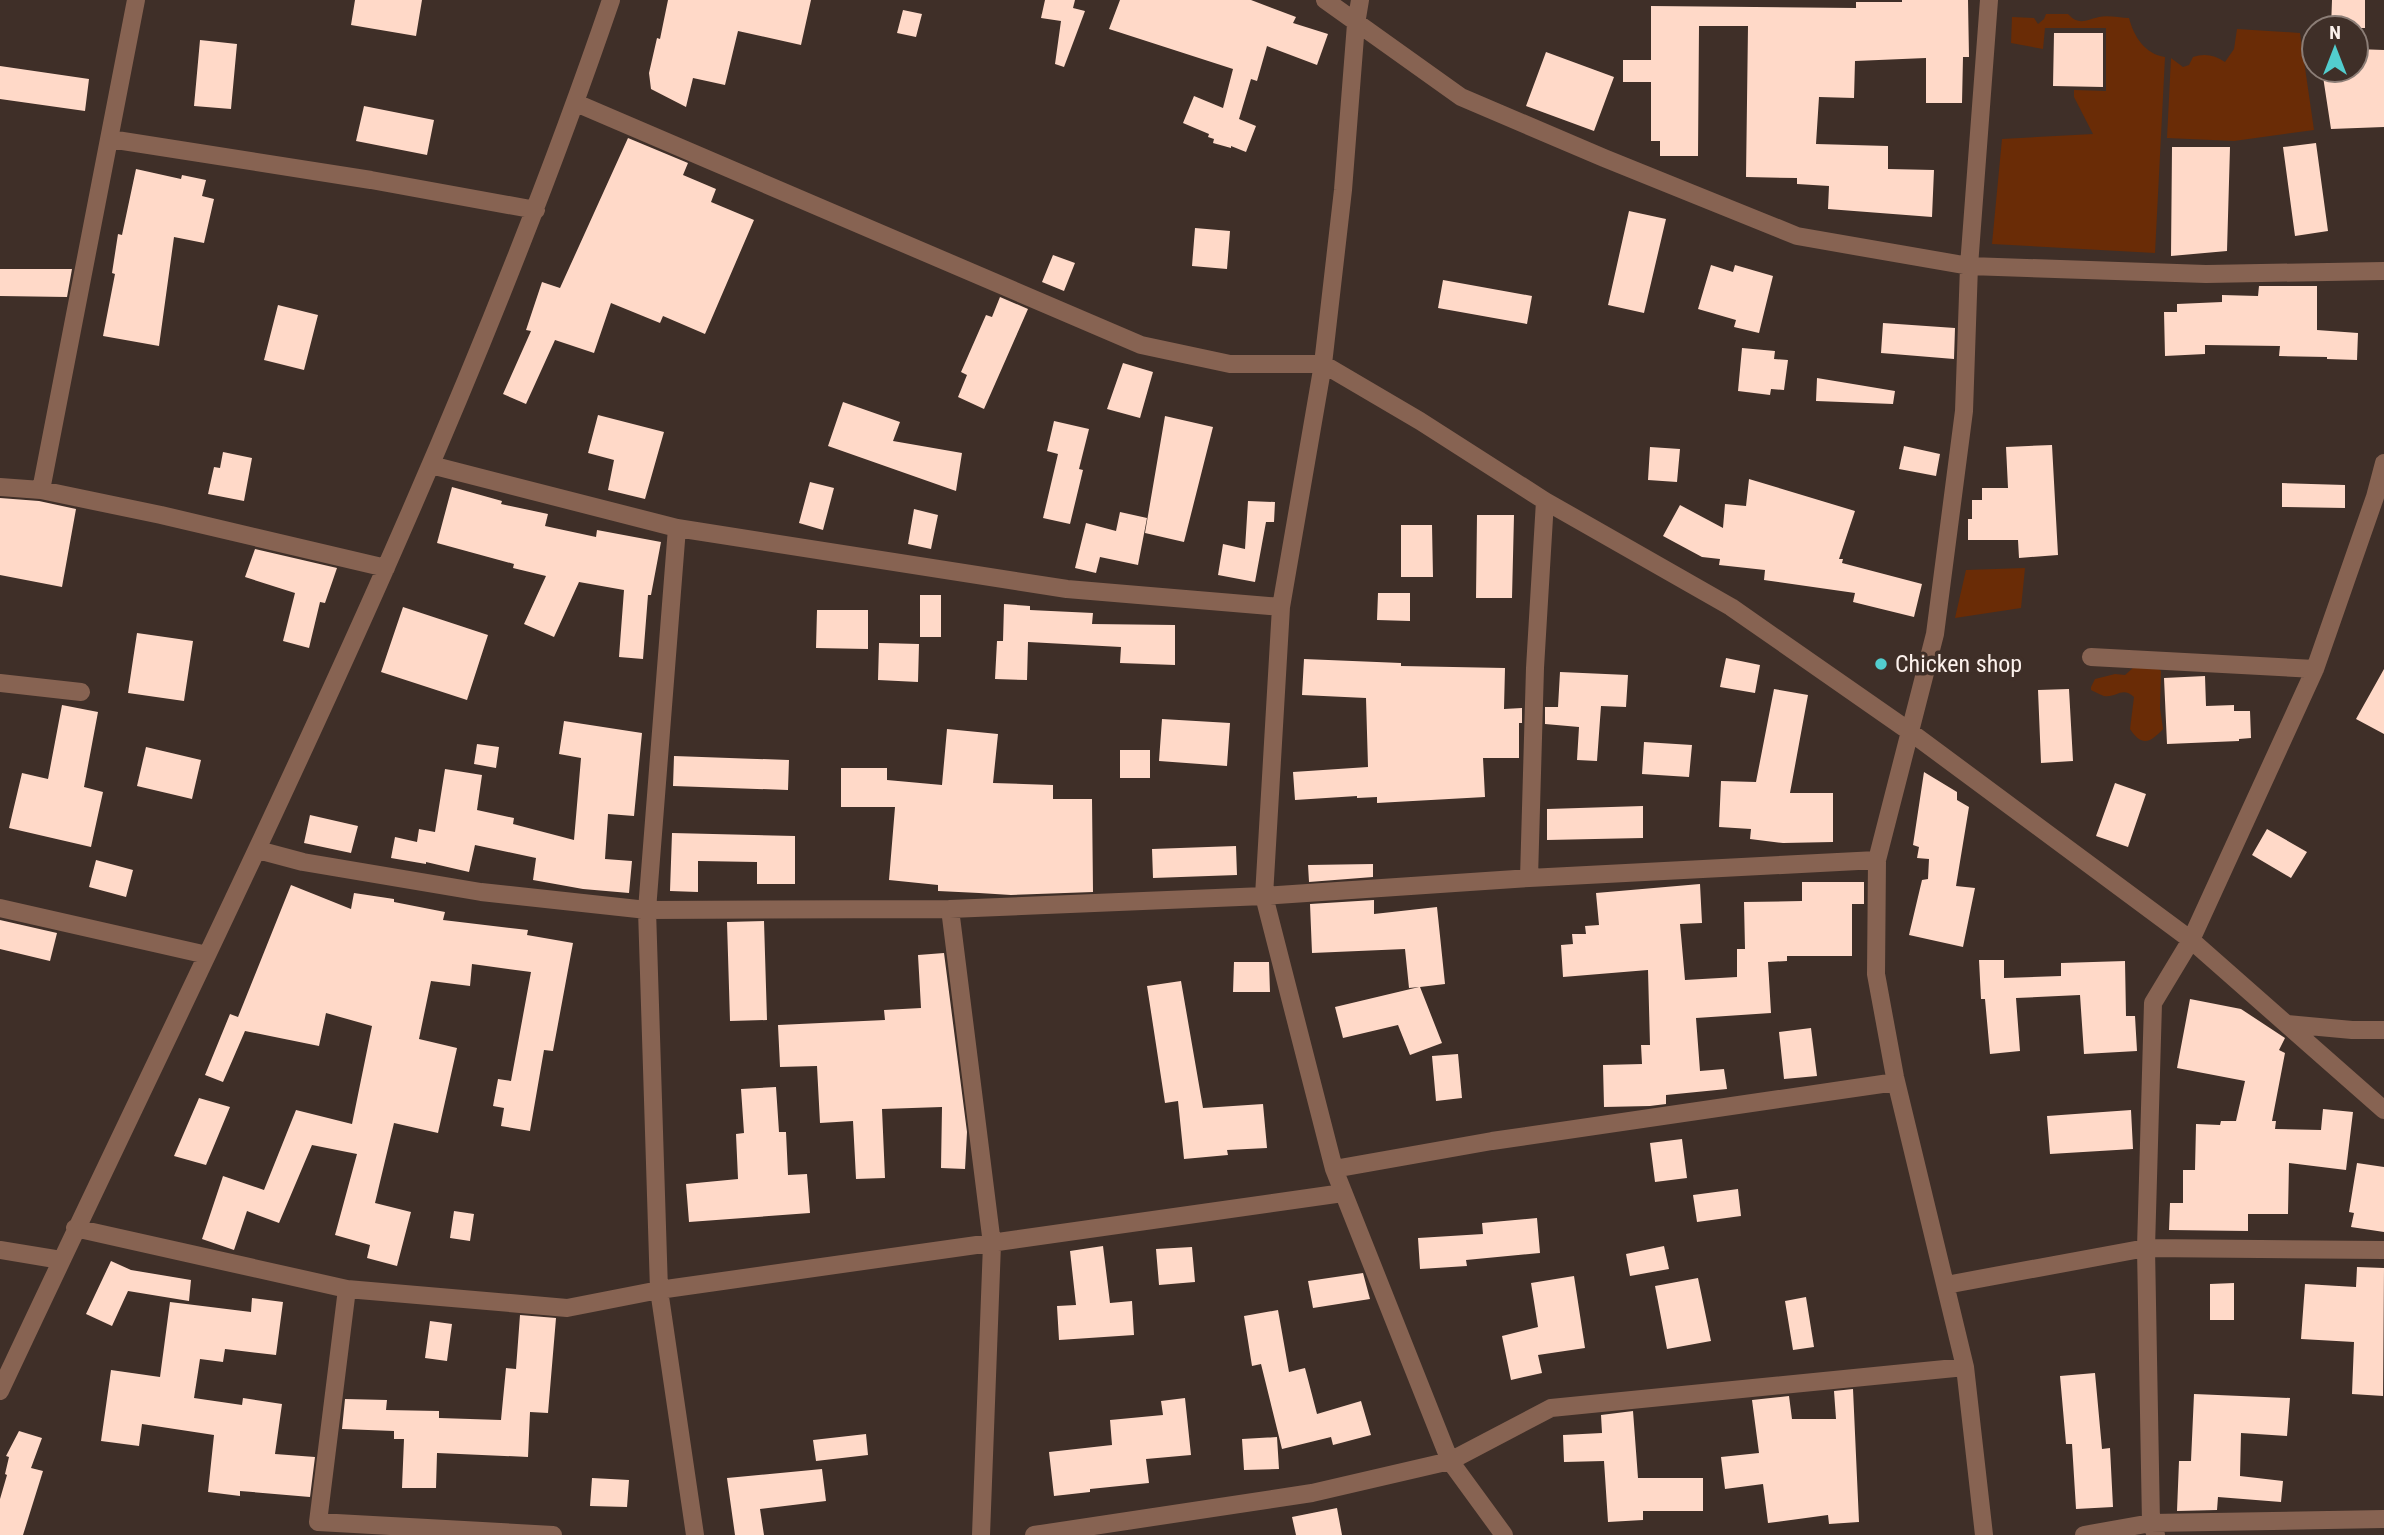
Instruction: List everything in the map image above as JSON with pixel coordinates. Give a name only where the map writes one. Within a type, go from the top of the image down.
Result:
[{"type":"street","points":[[41,490],[136,0]]},
{"type":"street","points":[[0,1391],[75,1228],[258,850],[386,568],[536,210],[611,0]]},
{"type":"street","points":[[1325,0],[1461,97],[1797,236],[1969,267],[2206,274],[2384,271]]},
{"type":"street","points":[[1360,0],[1343,190],[1323,364],[1281,607],[1264,896],[1334,1169],[1343,1193],[1450,1461],[1504,1535]]},
{"type":"street","points":[[1984,1535],[1965,1367],[1896,1082],[1876,974],[1877,860],[1935,634],[1965,411],[1969,267],[1989,0]]},
{"type":"street","points":[[576,103],[1141,345],[1230,364],[1323,364],[1420,421],[1545,501],[1731,607],[1909,731],[2191,940],[2384,1111]]},
{"type":"street","points":[[110,139],[371,180],[536,210]]},
{"type":"street","points":[[2153,1529],[2146,1248],[2153,1003],[2191,940],[2315,669],[2380,500],[2384,463]]},
{"type":"street","points":[[431,465],[677,528],[1067,589],[1281,607]]},
{"type":"street","points":[[0,487],[41,490],[386,568]]},
{"type":"street","points":[[1529,878],[1535,668],[1545,501]]},
{"type":"street","points":[[677,528],[647,910],[659,1290],[695,1535]]},
{"type":"street","points":[[2091,657],[2315,669]]},
{"type":"street","points":[[0,683],[81,692]]},
{"type":"street","points":[[258,850],[303,862],[481,892],[647,910],[950,909],[1264,896],[1529,878],[1877,860]]},
{"type":"street","points":[[0,908],[207,955]]},
{"type":"street","points":[[950,909],[992,1244],[981,1535]]},
{"type":"street","points":[[2287,1024],[2384,1030]]},
{"type":"street","points":[[1334,1169],[1492,1141],[1896,1082]]},
{"type":"street","points":[[75,1228],[346,1289],[567,1308],[659,1290],[1343,1193]]},
{"type":"street","points":[[1946,1285],[2146,1248],[2384,1250]]},
{"type":"street","points":[[0,1250],[61,1260]]},
{"type":"street","points":[[346,1289],[318,1522],[553,1535]]},
{"type":"street","points":[[1034,1535],[1312,1493],[1450,1461],[1551,1408],[1965,1367]]},
{"type":"street","points":[[2084,1535],[2153,1529],[2384,1519]]},
{"type":"shaded area","points":[[2046,14],[2068,14],[2079,21],[2103,16],[2129,18],[2141,43],[2152,52],[2165,57],[2155,253],[1992,244],[2002,139],[2093,134],[2074,97],[2074,90],[2106,91],[2106,28],[2045,28],[2043,49],[2011,43],[2012,17],[2034,18],[2038,24]]},
{"type":"shaded area","points":[[2237,29],[2300,33],[2300,84],[2307,84],[2314,130],[2234,141],[2167,138],[2171,58],[2183,67],[2189,65],[2193,57],[2201,55],[2213,56],[2225,62],[2234,49]]},
{"type":"shaded area","points":[[2025,568],[2021,608],[1955,618],[1966,570]]},
{"type":"shaded area","points":[[2155,666],[2161,671],[2160,708],[2163,729],[2150,740],[2142,741],[2130,729],[2134,697],[2126,692],[2104,696],[2091,690],[2091,687],[2095,679],[2115,674],[2125,675],[2134,667]]},
{"type":"building","points":[[355,0],[422,0],[416,36],[351,25]]},
{"type":"building","points":[[668,0],[811,0],[801,45],[738,31],[725,85],[693,78],[686,107],[651,89],[649,73]]},
{"type":"building","points":[[1045,0],[1075,0],[1073,8],[1085,11],[1064,67],[1055,64],[1061,21],[1041,18]]},
{"type":"building","points":[[1120,0],[1251,0],[1296,17],[1293,23],[1328,34],[1317,65],[1267,46],[1257,81],[1251,79],[1239,119],[1256,126],[1246,152],[1213,143],[1214,139],[1208,137],[1209,134],[1183,123],[1194,96],[1223,108],[1233,69],[1109,29]]},
{"type":"building","points":[[1968,0],[1969,57],[1963,57],[1962,103],[1926,103],[1926,58],[1855,61],[1854,98],[1819,97],[1816,144],[1888,146],[1888,169],[1934,170],[1932,217],[1828,209],[1829,186],[1797,184],[1797,178],[1746,177],[1748,26],[1699,26],[1698,156],[1660,156],[1660,141],[1651,141],[1651,82],[1623,82],[1623,60],[1651,60],[1651,6],[1856,8],[1856,2]]},
{"type":"building","points":[[2332,0],[2365,0],[2365,14],[2332,14]]},
{"type":"building","points":[[903,10],[922,14],[916,37],[897,33]]},
{"type":"building","points":[[2054,33],[2103,33],[2103,87],[2053,86]]},
{"type":"building","points":[[200,40],[237,44],[231,109],[194,106]]},
{"type":"building","points":[[2370,50],[2384,50],[2384,127],[2331,129],[2324,84],[2370,84]]},
{"type":"building","points":[[1546,52],[1614,77],[1594,131],[1526,106]]},
{"type":"building","points":[[0,66],[89,79],[85,111],[0,99]]},
{"type":"building","points":[[364,106],[434,120],[427,155],[356,141]]},
{"type":"building","points":[[628,138],[688,163],[683,175],[716,189],[711,202],[754,220],[705,334],[663,316],[660,323],[611,303],[594,353],[555,340],[526,404],[503,394],[531,331],[526,330],[542,282],[560,288]]},
{"type":"building","points":[[2316,143],[2328,231],[2295,236],[2283,147]]},
{"type":"building","points":[[2172,147],[2230,147],[2227,251],[2171,256]]},
{"type":"building","points":[[136,169],[181,179],[182,175],[206,180],[202,196],[214,199],[204,243],[174,237],[159,346],[103,336],[115,274],[112,273],[118,234],[122,235]]},
{"type":"building","points":[[1629,211],[1666,219],[1644,313],[1608,305]]},
{"type":"building","points":[[1195,228],[1230,231],[1227,269],[1192,266]]},
{"type":"building","points":[[1053,255],[1075,263],[1064,291],[1042,282]]},
{"type":"building","points":[[1711,265],[1733,272],[1735,265],[1773,276],[1759,333],[1734,327],[1736,320],[1698,309]]},
{"type":"building","points":[[0,269],[72,269],[67,297],[0,296]]},
{"type":"building","points":[[1443,280],[1532,296],[1527,324],[1438,308]]},
{"type":"building","points":[[2259,286],[2317,286],[2317,330],[2358,333],[2357,360],[2279,356],[2280,346],[2205,345],[2205,354],[2165,356],[2164,312],[2177,312],[2177,304],[2222,302],[2222,295],[2258,296]]},
{"type":"building","points":[[1000,297],[1028,309],[984,409],[958,397],[967,375],[961,372],[986,315],[992,317]]},
{"type":"building","points":[[278,305],[318,315],[304,370],[264,360]]},
{"type":"building","points":[[1883,323],[1955,328],[1954,359],[1881,353]]},
{"type":"building","points":[[1742,348],[1775,351],[1774,359],[1788,360],[1784,390],[1771,389],[1770,395],[1738,391]]},
{"type":"building","points":[[1123,363],[1153,372],[1140,418],[1107,409]]},
{"type":"building","points":[[1817,378],[1895,391],[1893,404],[1816,401]]},
{"type":"building","points":[[843,402],[900,422],[893,441],[962,453],[956,491],[828,446]]},
{"type":"building","points":[[598,415],[664,432],[645,499],[608,490],[614,460],[588,453]]},
{"type":"building","points":[[1165,416],[1213,427],[1184,542],[1145,533]]},
{"type":"building","points":[[1054,421],[1089,429],[1079,469],[1083,470],[1070,524],[1043,518],[1058,454],[1047,451]]},
{"type":"building","points":[[2052,445],[2058,555],[2019,558],[2018,540],[1968,540],[1972,500],[1982,500],[1982,488],[2008,488],[2006,447]]},
{"type":"building","points":[[1904,446],[1940,454],[1936,476],[1899,469]]},
{"type":"building","points":[[1650,447],[1680,449],[1677,482],[1648,480]]},
{"type":"building","points":[[223,452],[252,458],[244,501],[208,494],[214,467],[220,468]]},
{"type":"building","points":[[1749,479],[1855,511],[1839,559],[1843,559],[1842,563],[1922,584],[1914,617],[1853,602],[1855,593],[1764,580],[1765,570],[1719,565],[1720,559],[1702,557],[1663,536],[1680,505],[1723,528],[1725,504],[1746,506]]},
{"type":"building","points":[[810,482],[834,488],[823,530],[799,523]]},
{"type":"building","points":[[2282,483],[2345,485],[2345,508],[2282,507]]},
{"type":"building","points":[[452,487],[502,501],[501,504],[548,514],[545,526],[596,537],[597,530],[661,542],[651,595],[648,595],[643,659],[619,657],[624,590],[579,582],[554,637],[524,624],[546,576],[513,568],[514,564],[437,543]]},
{"type":"building","points":[[0,498],[39,501],[76,509],[62,587],[0,575]]},
{"type":"building","points":[[1248,501],[1275,502],[1274,522],[1266,522],[1255,582],[1218,575],[1223,544],[1245,549]]},
{"type":"building","points":[[914,509],[938,515],[931,549],[908,544]]},
{"type":"building","points":[[1120,512],[1147,518],[1138,565],[1100,557],[1096,573],[1075,568],[1086,523],[1116,531]]},
{"type":"building","points":[[1477,515],[1514,515],[1512,598],[1476,598]]},
{"type":"building","points":[[1401,525],[1432,525],[1433,577],[1401,577]]},
{"type":"building","points":[[255,549],[337,568],[325,603],[320,602],[309,648],[283,641],[295,593],[245,577]]},
{"type":"building","points":[[1378,593],[1410,593],[1410,621],[1377,620]]},
{"type":"building","points":[[920,595],[941,595],[941,637],[920,637]]},
{"type":"building","points":[[1004,604],[1030,606],[1030,610],[1093,613],[1092,624],[1175,625],[1175,665],[1120,663],[1121,647],[1028,642],[1027,680],[995,679],[997,641],[1003,641]]},
{"type":"building","points":[[403,607],[488,635],[467,700],[381,672]]},
{"type":"building","points":[[817,610],[868,610],[868,649],[816,648]]},
{"type":"building","points":[[137,633],[193,641],[184,701],[128,693]]},
{"type":"building","points":[[879,643],[919,644],[918,682],[878,680]]},
{"type":"building","points":[[1726,658],[1760,665],[1755,693],[1720,687]]},
{"type":"building","points":[[1304,659],[1401,663],[1401,666],[1505,668],[1504,709],[1522,708],[1519,758],[1483,758],[1485,797],[1377,803],[1377,797],[1357,796],[1295,800],[1293,772],[1368,767],[1366,698],[1302,695]]},
{"type":"building","points":[[2384,669],[2384,734],[2356,719]]},
{"type":"building","points":[[1560,672],[1628,675],[1626,707],[1601,706],[1597,761],[1577,760],[1579,727],[1545,724],[1545,707],[1558,707]]},
{"type":"building","points":[[2205,676],[2206,706],[2234,705],[2234,711],[2250,711],[2251,738],[2239,741],[2167,744],[2164,678]]},
{"type":"building","points":[[1774,689],[1808,695],[1790,793],[1833,793],[1833,842],[1783,843],[1750,839],[1751,829],[1719,827],[1721,781],[1756,782]]},
{"type":"building","points":[[2069,689],[2073,761],[2041,763],[2038,690]]},
{"type":"building","points":[[62,705],[98,712],[84,787],[103,792],[91,847],[9,828],[22,773],[48,779]]},
{"type":"building","points":[[1162,719],[1230,723],[1227,766],[1159,761]]},
{"type":"building","points":[[564,721],[642,733],[634,816],[608,814],[605,859],[632,861],[629,893],[583,889],[533,880],[536,858],[475,845],[469,872],[426,862],[391,858],[395,837],[417,842],[419,829],[435,832],[445,769],[482,775],[477,810],[514,818],[513,824],[574,840],[581,758],[559,754]]},
{"type":"building","points":[[947,729],[998,734],[993,783],[1053,785],[1053,799],[1092,799],[1093,892],[1011,895],[938,891],[938,885],[889,880],[895,807],[841,807],[841,768],[887,768],[887,780],[942,785]]},
{"type":"building","points":[[1644,742],[1692,745],[1689,777],[1642,774]]},
{"type":"building","points":[[477,744],[499,747],[496,768],[474,764]]},
{"type":"building","points":[[146,747],[201,760],[192,799],[137,786]]},
{"type":"building","points":[[1120,750],[1150,750],[1150,778],[1120,778]]},
{"type":"building","points":[[674,756],[789,760],[788,790],[673,786]]},
{"type":"building","points":[[1924,772],[1957,792],[1957,800],[1969,807],[1956,886],[1975,888],[1963,947],[1909,935],[1922,880],[1928,879],[1929,859],[1917,858],[1919,847],[1913,845]]},
{"type":"building","points":[[2115,783],[2146,794],[2128,847],[2096,836]]},
{"type":"building","points":[[1643,806],[1643,838],[1547,840],[1547,809]]},
{"type":"building","points":[[310,815],[358,826],[351,853],[304,843]]},
{"type":"building","points":[[2267,829],[2307,852],[2291,878],[2252,855]]},
{"type":"building","points":[[672,833],[795,836],[795,884],[757,884],[757,862],[698,861],[698,892],[670,891]]},
{"type":"building","points":[[1236,846],[1237,875],[1153,878],[1152,849]]},
{"type":"building","points":[[96,860],[133,870],[126,897],[89,887]]},
{"type":"building","points":[[1373,864],[1373,877],[1309,882],[1308,865]]},
{"type":"building","points":[[1802,882],[1864,882],[1864,904],[1852,904],[1852,956],[1787,956],[1787,961],[1768,962],[1771,1013],[1696,1018],[1700,1071],[1724,1069],[1727,1089],[1666,1095],[1666,1104],[1604,1107],[1603,1065],[1642,1064],[1641,1045],[1650,1045],[1648,970],[1563,977],[1561,945],[1573,944],[1572,934],[1586,934],[1585,926],[1599,925],[1596,893],[1700,884],[1702,923],[1680,924],[1685,980],[1737,977],[1737,949],[1745,949],[1744,902],[1802,901]]},
{"type":"building","points":[[291,885],[351,909],[354,893],[394,899],[394,902],[445,912],[443,920],[528,930],[527,935],[573,943],[553,1051],[544,1050],[530,1131],[501,1126],[504,1108],[493,1106],[498,1079],[511,1081],[531,972],[472,964],[470,986],[431,981],[419,1039],[457,1048],[438,1133],[394,1123],[375,1203],[411,1212],[397,1266],[367,1258],[370,1245],[335,1235],[357,1154],[312,1145],[279,1223],[247,1211],[234,1250],[202,1239],[223,1176],[264,1190],[296,1110],[352,1124],[372,1026],[326,1013],[319,1046],[245,1031],[223,1082],[205,1075],[230,1014],[238,1017]]},
{"type":"building","points":[[1374,900],[1374,914],[1437,907],[1445,984],[1420,987],[1442,1043],[1410,1055],[1398,1025],[1343,1038],[1335,1007],[1419,987],[1409,988],[1405,949],[1312,953],[1310,904]]},
{"type":"building","points":[[0,920],[57,933],[50,961],[0,949]]},
{"type":"building","points":[[764,921],[767,1020],[730,1021],[727,922]]},
{"type":"building","points":[[944,953],[967,1132],[965,1169],[941,1168],[942,1107],[882,1109],[885,1178],[856,1179],[853,1121],[820,1123],[817,1066],[780,1067],[778,1025],[885,1020],[884,1010],[921,1008],[918,955]]},
{"type":"building","points":[[1979,960],[2004,960],[2004,978],[2061,976],[2061,963],[2125,961],[2126,1016],[2135,1016],[2137,1051],[2084,1054],[2080,995],[2016,998],[2020,1051],[1990,1054],[1985,999],[1981,999]]},
{"type":"building","points":[[1234,962],[1269,962],[1270,992],[1233,992]]},
{"type":"building","points":[[1181,981],[1203,1108],[1263,1104],[1267,1148],[1227,1150],[1228,1155],[1184,1159],[1178,1101],[1165,1103],[1147,986]]},
{"type":"building","points":[[2190,999],[2241,1009],[2285,1038],[2279,1050],[2285,1053],[2272,1121],[2276,1121],[2275,1129],[2321,1130],[2323,1109],[2353,1112],[2346,1170],[2289,1163],[2288,1214],[2248,1214],[2248,1231],[2169,1230],[2170,1203],[2183,1203],[2183,1170],[2195,1170],[2196,1124],[2220,1125],[2221,1121],[2236,1121],[2245,1081],[2177,1068]]},
{"type":"building","points":[[1811,1028],[1817,1076],[1784,1079],[1779,1032]]},
{"type":"building","points":[[1458,1054],[1462,1098],[1436,1101],[1432,1056]]},
{"type":"building","points":[[776,1087],[779,1132],[786,1132],[788,1175],[807,1174],[810,1213],[689,1222],[686,1184],[738,1179],[736,1134],[744,1133],[741,1089]]},
{"type":"building","points":[[199,1098],[230,1107],[206,1165],[174,1156]]},
{"type":"building","points":[[2131,1110],[2133,1149],[2050,1154],[2047,1116]]},
{"type":"building","points":[[1682,1139],[1687,1178],[1655,1182],[1650,1143]]},
{"type":"building","points":[[2357,1163],[2384,1167],[2384,1232],[2351,1227],[2354,1213],[2349,1212]]},
{"type":"building","points":[[1738,1189],[1741,1216],[1697,1222],[1693,1195]]},
{"type":"building","points":[[454,1211],[474,1214],[470,1241],[450,1238]]},
{"type":"building","points":[[1537,1218],[1540,1253],[1466,1260],[1467,1266],[1420,1269],[1418,1238],[1483,1234],[1482,1223]]},
{"type":"building","points":[[1103,1246],[1110,1303],[1132,1301],[1134,1335],[1059,1340],[1057,1306],[1076,1305],[1070,1251]]},
{"type":"building","points":[[1664,1246],[1669,1269],[1630,1276],[1626,1254]]},
{"type":"building","points":[[1192,1247],[1195,1282],[1159,1285],[1156,1249]]},
{"type":"building","points":[[111,1261],[131,1270],[191,1280],[189,1301],[128,1291],[112,1326],[86,1314]]},
{"type":"building","points":[[2357,1267],[2384,1268],[2383,1396],[2352,1394],[2354,1342],[2301,1339],[2305,1284],[2356,1287]]},
{"type":"building","points":[[1363,1273],[1370,1299],[1313,1308],[1308,1281]]},
{"type":"building","points":[[1574,1276],[1585,1348],[1538,1355],[1542,1373],[1511,1380],[1502,1336],[1538,1327],[1531,1283]]},
{"type":"building","points":[[1698,1278],[1711,1341],[1667,1349],[1655,1286]]},
{"type":"building","points":[[2234,1283],[2234,1320],[2210,1320],[2210,1284]]},
{"type":"building","points":[[1806,1297],[1814,1347],[1793,1350],[1785,1301]]},
{"type":"building","points":[[252,1298],[283,1302],[276,1355],[225,1349],[223,1362],[200,1359],[194,1398],[242,1405],[243,1398],[282,1404],[275,1454],[315,1457],[310,1497],[240,1491],[240,1496],[208,1492],[214,1435],[142,1424],[139,1446],[101,1441],[111,1370],[160,1377],[170,1302],[251,1312]]},
{"type":"building","points":[[1278,1310],[1289,1372],[1305,1368],[1317,1414],[1361,1401],[1371,1435],[1333,1445],[1331,1437],[1282,1449],[1261,1364],[1252,1366],[1244,1316]]},
{"type":"building","points":[[520,1315],[556,1318],[548,1413],[530,1412],[528,1457],[437,1453],[436,1488],[402,1488],[404,1439],[394,1439],[394,1431],[342,1429],[345,1399],[387,1400],[386,1410],[439,1411],[439,1418],[501,1420],[506,1368],[516,1369]]},
{"type":"building","points":[[430,1321],[452,1324],[447,1361],[425,1358]]},
{"type":"building","points":[[2095,1373],[2102,1449],[2110,1448],[2113,1507],[2076,1509],[2072,1444],[2066,1444],[2060,1376]]},
{"type":"building","points":[[1853,1389],[1859,1522],[1829,1524],[1828,1515],[1768,1523],[1763,1484],[1725,1489],[1721,1457],[1759,1453],[1752,1400],[1789,1396],[1792,1419],[1836,1419],[1834,1391]]},
{"type":"building","points":[[2194,1394],[2290,1398],[2287,1436],[2241,1433],[2240,1476],[2283,1481],[2281,1502],[2218,1497],[2217,1510],[2177,1511],[2179,1461],[2191,1461]]},
{"type":"building","points":[[1185,1398],[1191,1455],[1146,1459],[1149,1483],[1054,1496],[1049,1452],[1112,1445],[1110,1420],[1163,1415],[1161,1401]]},
{"type":"building","points":[[1633,1411],[1638,1478],[1703,1478],[1703,1511],[1643,1511],[1643,1520],[1608,1522],[1604,1461],[1564,1462],[1563,1435],[1602,1433],[1601,1415]]},
{"type":"building","points":[[19,1431],[42,1438],[31,1468],[43,1471],[23,1535],[0,1535],[0,1499],[9,1457],[6,1456]]},
{"type":"building","points":[[866,1434],[868,1455],[816,1461],[813,1440]]},
{"type":"building","points":[[1277,1437],[1279,1469],[1244,1470],[1242,1439]]},
{"type":"building","points":[[822,1469],[826,1501],[760,1509],[764,1535],[735,1535],[727,1478]]},
{"type":"building","points":[[592,1478],[629,1480],[627,1507],[590,1506]]},
{"type":"building","points":[[1337,1508],[1342,1535],[1296,1535],[1292,1517]]},
{"type":"place","name":"Chicken shop","points":[[1881,664]]}]
